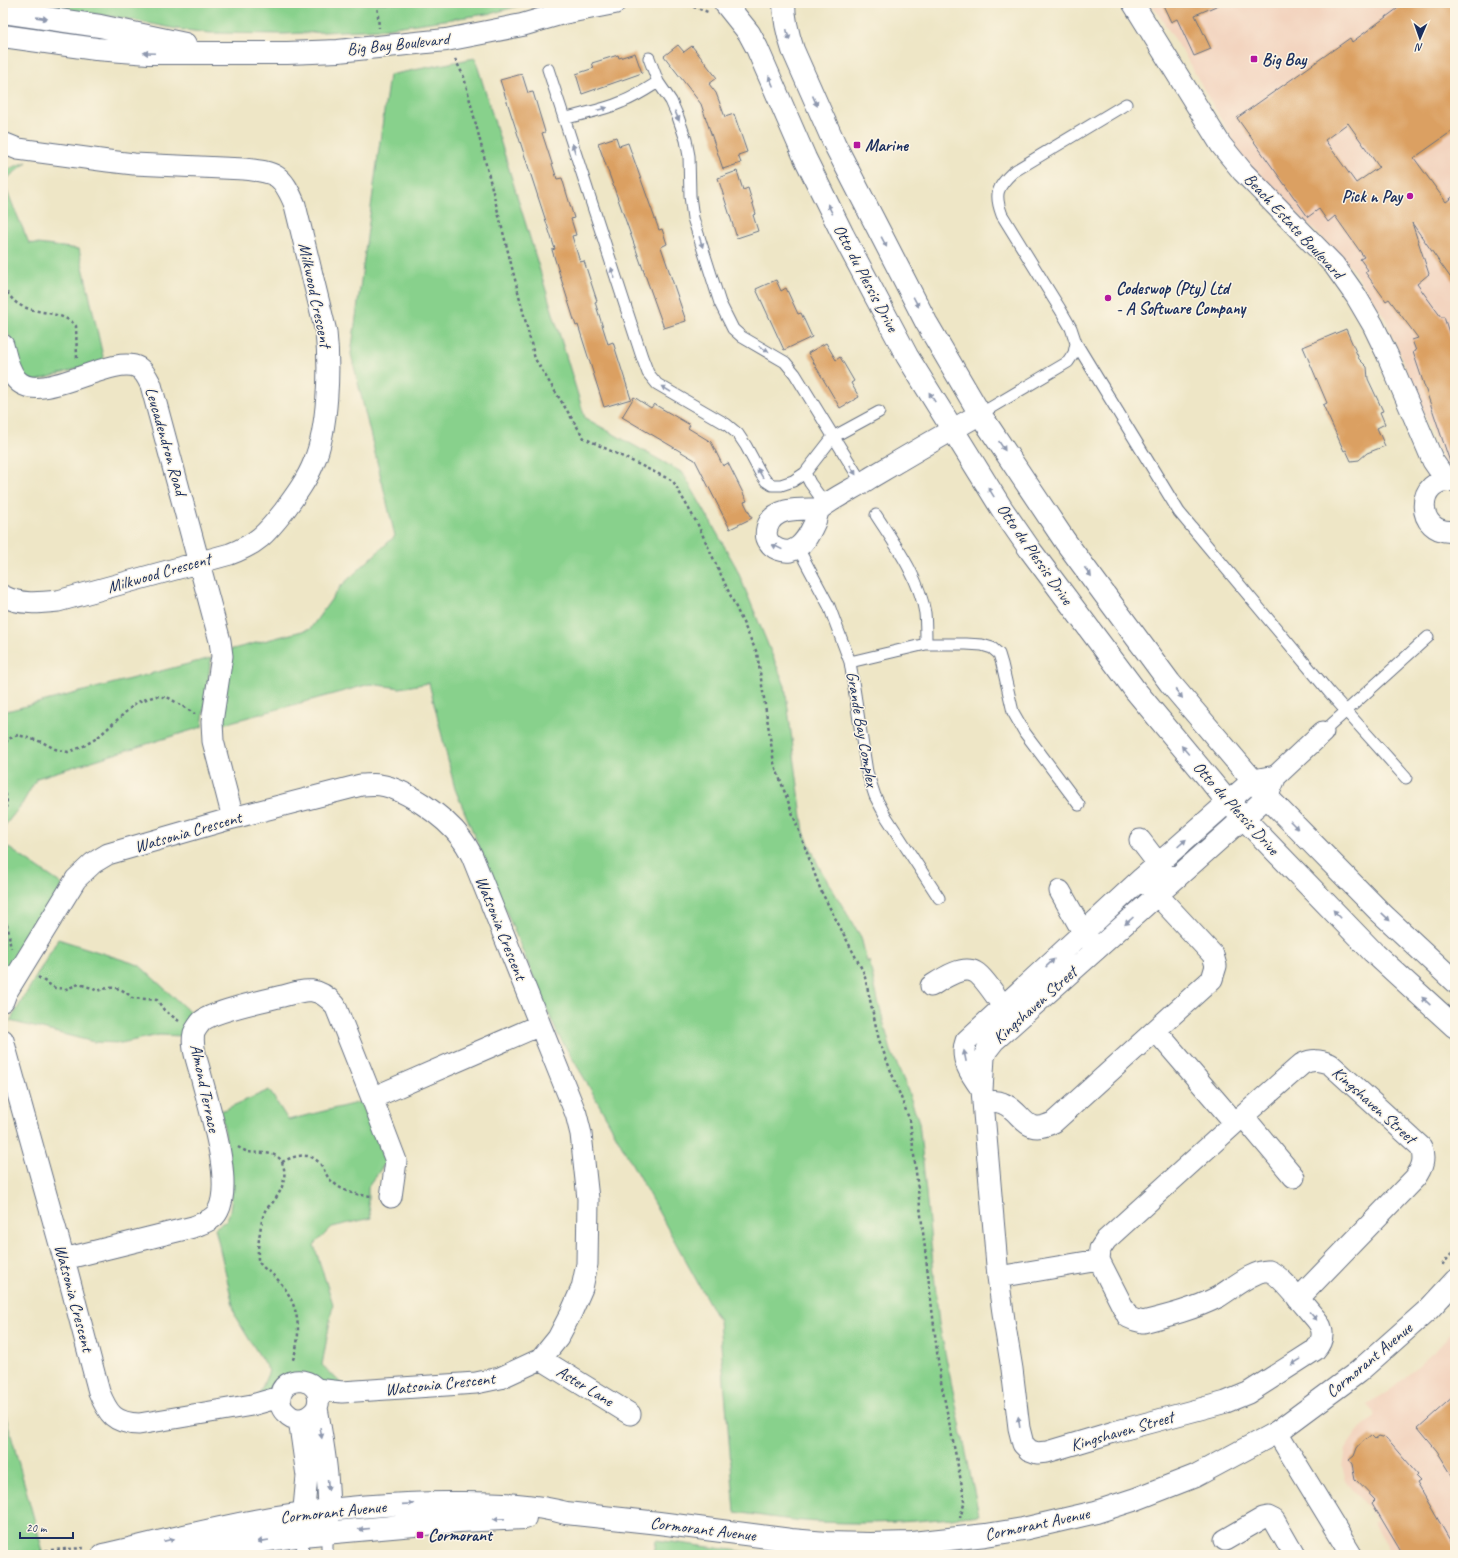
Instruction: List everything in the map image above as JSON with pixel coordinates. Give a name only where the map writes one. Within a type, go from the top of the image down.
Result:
[{"type":"main road","name":"Big Bay Boulevard","points":[[3,36],[96,49],[149,53],[338,51],[446,40],[522,25],[571,8],[614,3]]},
{"type":"main road","name":"Otto du Plessis Drive","points":[[725,3],[736,16],[757,48],[792,130],[843,235],[907,356],[1002,509],[1081,619],[1135,690],[1228,802],[1373,952],[1455,1027]]},
{"type":"main road","name":"Otto du Plessis Drive","points":[[784,3],[788,35],[793,50],[835,146],[926,322],[980,414],[1065,541],[1151,657],[1205,725],[1267,797],[1379,911],[1455,982]]},
{"type":"main road","name":"Big Bay Boulevard","points":[[7,15],[100,26],[230,52]]},
{"type":"main road","name":"Cormorant Avenue","points":[[169,1555],[303,1535],[328,1522],[458,1521],[523,1518],[566,1513],[826,1543],[870,1544],[912,1543],[986,1535],[1056,1522],[1096,1512],[1136,1499],[1195,1476],[1276,1432],[1358,1372],[1429,1309],[1447,1274]]},
{"type":"main road","name":"Cormorant Avenue","points":[[96,1552],[256,1521],[303,1535]]},
{"type":"street","name":"Beach Estate Boulevard","points":[[1133,3],[1221,146],[1243,172],[1334,265],[1356,296],[1382,342],[1433,461],[1444,482]]},
{"type":"street","name":"Milkwood Crescent","points":[[3,596],[28,603],[58,601],[199,561],[230,554],[257,541],[297,492],[314,462],[319,448],[326,398],[328,350],[326,332],[307,251],[292,198],[282,180],[273,173],[262,170],[134,164],[8,148]]},
{"type":"street","name":"Leucadendron Road","points":[[3,345],[10,368],[17,380],[26,386],[39,388],[51,386],[117,366],[130,365],[140,368],[146,375],[151,385],[220,641],[222,656],[212,722],[213,742],[233,818]]},
{"type":"street","points":[[823,507],[809,534],[798,548],[789,551],[782,550],[774,548],[768,542],[766,535],[767,527],[771,519],[777,514],[800,508],[823,507],[980,414]]},
{"type":"street","points":[[1444,482],[1426,495],[1424,505],[1425,515],[1431,523],[1439,529],[1453,533]]},
{"type":"street","points":[[1253,780],[1276,776],[1324,732]]},
{"type":"street","name":"Kingshaven Street","points":[[1276,776],[1267,797],[986,1050],[983,1062],[983,1097],[998,1277],[1019,1428],[1023,1444],[1029,1450],[1047,1452],[1114,1432],[1226,1402],[1248,1393],[1315,1350],[1320,1344],[1322,1329],[1318,1321],[1275,1274],[1268,1271],[1260,1272],[1217,1297],[1201,1304],[1143,1322],[1128,1317],[1099,1260],[1100,1249],[1106,1240],[1239,1119],[1302,1064],[1311,1060],[1320,1060],[1330,1064],[1336,1069],[1421,1147],[1424,1155],[1424,1162],[1421,1170],[1415,1178],[1298,1299]]},
{"type":"street","name":"Kingshaven Street","points":[[983,1097],[966,1063],[963,1048],[966,1041],[1142,878],[1253,780]]},
{"type":"street","name":"Watsonia Crescent","points":[[3,1001],[6,993],[24,967],[76,879],[93,863],[108,854],[233,818],[361,785],[379,784],[395,789],[427,807],[448,824],[457,834],[472,856],[576,1114],[581,1134],[588,1198],[587,1264],[582,1288],[558,1338],[541,1359],[500,1378],[476,1383],[313,1395]]},
{"type":"street","points":[[983,1097],[1004,1103],[1025,1123],[1039,1127],[1048,1126],[1156,1031],[1212,979],[1216,966],[1213,955],[1165,889],[1158,864],[1140,840]]},
{"type":"street","points":[[1142,878],[1165,889]]},
{"type":"street","points":[[1060,891],[1083,932],[1097,950]]},
{"type":"street","name":"Kingshaven Street","points":[[931,986],[958,972],[968,970],[976,972],[1004,1006]]},
{"type":"street","name":"Almond Terrace","points":[[64,1259],[193,1227],[209,1221],[217,1212],[222,1198],[223,1178],[217,1140],[194,1048],[194,1032],[202,1021],[216,1014],[288,994],[311,990],[326,995],[335,1005],[396,1161],[391,1197]]},
{"type":"street","points":[[372,1098],[540,1025]]},
{"type":"street","points":[[1156,1031],[1294,1177]]},
{"type":"street","name":"Watsonia Crescent","points":[[3,1040],[64,1259],[99,1392],[106,1410],[126,1424],[139,1424],[252,1405],[287,1410]]},
{"type":"street","points":[[998,1277],[1099,1260]]},
{"type":"street","name":"Aster Lane","points":[[541,1359],[630,1414]]},
{"type":"street","points":[[303,1535],[307,1476],[287,1410],[285,1386],[293,1381],[313,1395],[325,1459],[328,1522]]},
{"type":"street","points":[[287,1410],[309,1417],[313,1395]]},
{"type":"street","points":[[1276,1432],[1352,1555]]},
{"type":"street","points":[[1226,1540],[1268,1517],[1274,1520],[1294,1555]]},
{"type":"lane","points":[[649,58],[658,82],[670,101],[686,140],[689,156],[690,196],[693,218],[720,303],[733,329],[742,337],[785,362],[862,483]]},
{"type":"lane","points":[[548,69],[611,266],[648,372],[657,384],[726,424],[738,434],[766,481],[772,485],[781,485],[793,481],[805,473],[833,437],[879,412]]},
{"type":"lane","points":[[564,119],[604,109],[622,102],[658,82]]},
{"type":"lane","points":[[1126,104],[1014,172],[1003,182],[998,191],[997,203],[1002,215],[1071,328],[1076,343],[1179,512],[1347,712],[1406,778]]},
{"type":"lane","points":[[980,414],[1068,362],[1074,353],[1076,343]]},
{"type":"lane","points":[[805,473],[823,507]]},
{"type":"lane","points":[[876,516],[898,548],[914,577],[921,595],[925,614],[926,644]]},
{"type":"lane","name":"Grande Bay Complex","points":[[798,548],[829,606],[850,662],[867,772],[875,796],[885,815],[939,898]]},
{"type":"lane","points":[[1324,732],[1428,638]]},
{"type":"lane","name":"Grande Bay Complex","points":[[850,662],[926,644],[982,645],[992,648],[999,654],[1013,712],[1024,733],[1079,806]]},
{"type":"lane","points":[[327,1555],[328,1522]]},
{"type":"path","points":[[377,3],[380,47]]},
{"type":"path","points":[[647,3],[647,5],[667,3]]},
{"type":"path","points":[[446,40],[464,77],[535,360],[584,438],[673,481],[698,525],[757,653],[774,763],[821,891],[864,973],[879,1040],[910,1121],[940,1377],[965,1501],[959,1525]]},
{"type":"path","points":[[3,288],[17,304],[71,319],[76,326],[77,359],[82,377]]},
{"type":"path","points":[[3,748],[8,739],[18,735],[42,742],[55,750],[68,752],[82,747],[98,738],[138,702],[156,696],[169,698],[205,720],[212,722]]},
{"type":"path","points":[[3,788],[6,793],[7,802],[3,812]]},
{"type":"path","points":[[3,919],[9,930],[9,943],[12,955],[17,962],[55,988],[66,989],[79,984],[88,986],[97,991],[117,987],[127,992],[132,998],[157,1000],[164,1010],[194,1032]]},
{"type":"path","points":[[217,1140],[231,1139],[236,1146],[248,1152],[274,1155],[282,1162],[284,1178],[283,1187],[266,1210],[260,1235],[258,1260],[261,1265],[284,1285],[292,1301],[299,1334],[288,1374],[313,1395]]},
{"type":"path","points":[[282,1162],[292,1156],[308,1156],[316,1160],[328,1177],[347,1192],[358,1195],[391,1197]]},
{"type":"path","points":[[1447,1274],[1455,1250]]},
{"type":"path","points":[[3,1553],[96,1552]]},
{"type":"shaded area","points":[[1151,3],[1455,3],[1455,474],[1446,467],[1385,318],[1351,267],[1243,159],[1183,52]]},
{"type":"shaded area","points":[[1455,1330],[1455,1555],[1392,1555],[1373,1522],[1377,1520],[1346,1481],[1342,1466],[1345,1449],[1358,1431],[1374,1418],[1374,1414],[1368,1405],[1393,1388],[1437,1349]]},
{"type":"green space","points":[[39,3],[528,3],[494,13],[381,29],[284,34],[210,33],[177,29],[122,18],[52,8]]},
{"type":"green space","points":[[475,58],[585,418],[683,473],[736,567],[785,686],[804,832],[819,867],[861,937],[867,962],[869,960],[891,1051],[905,1083],[919,1122],[939,1324],[979,1515],[900,1522],[841,1523],[799,1521],[735,1512],[719,1321],[586,1081],[557,1033],[455,789],[429,683],[400,688],[370,684],[216,726],[229,650],[310,629],[341,586],[395,536],[351,354],[389,75]]},
{"type":"green space","points":[[27,162],[3,182],[3,171]]},
{"type":"green space","points":[[3,182],[29,243],[79,249],[104,361],[29,383],[22,377],[6,326],[3,321]]},
{"type":"green space","points":[[211,658],[202,727],[37,778],[22,804],[3,828],[3,712]]},
{"type":"green space","points":[[3,844],[63,885],[3,982]]},
{"type":"green space","points":[[58,939],[139,965],[196,1018],[184,1036],[159,1035],[121,1043],[94,1042],[10,1021]]},
{"type":"green space","points":[[269,1090],[288,1120],[361,1102],[386,1162],[368,1187],[368,1202],[371,1218],[332,1227],[314,1245],[333,1304],[322,1365],[348,1390],[293,1377],[255,1404],[269,1371],[236,1318],[215,1228],[227,1219],[232,1196],[230,1166],[221,1111]]},
{"type":"green space","points":[[3,1406],[39,1537],[44,1555],[3,1555]]},
{"type":"green space","points":[[656,1540],[770,1555],[654,1555]]},
{"type":"building","points":[[1162,3],[1223,3],[1195,15],[1211,49],[1194,56],[1177,19],[1171,22]]},
{"type":"building","points":[[1405,3],[1455,3],[1455,129],[1414,158],[1446,202],[1455,195],[1455,284],[1412,223],[1429,274],[1417,284],[1441,317],[1444,317],[1451,339],[1455,338],[1455,468],[1452,468],[1413,352],[1416,351],[1412,340],[1418,338],[1389,299],[1386,301],[1365,272],[1368,270],[1360,259],[1364,257],[1335,216],[1328,222],[1319,209],[1308,217],[1237,118],[1350,38],[1352,42]],"holes":[[[1348,123],[1379,167],[1356,183],[1325,140]]]},
{"type":"building","points":[[678,45],[684,52],[692,46],[717,78],[709,84],[716,93],[725,117],[734,114],[747,152],[738,155],[741,163],[723,169],[701,104],[664,56]]},
{"type":"building","points":[[635,53],[642,73],[582,94],[576,74],[594,68],[592,63],[618,55],[619,58]]},
{"type":"building","points":[[522,74],[528,93],[533,92],[545,132],[542,133],[557,179],[562,178],[574,218],[571,219],[576,235],[572,236],[580,262],[584,261],[597,301],[595,302],[608,344],[613,342],[631,399],[604,407],[578,325],[576,326],[552,250],[555,249],[500,80]]},
{"type":"building","points":[[616,137],[619,146],[628,143],[659,230],[662,229],[667,244],[661,247],[686,321],[664,328],[598,143]]},
{"type":"building","points":[[737,171],[743,190],[748,188],[756,214],[753,215],[758,231],[737,238],[718,178]]},
{"type":"building","points":[[776,280],[781,291],[786,288],[798,314],[801,313],[812,337],[784,350],[756,289]]},
{"type":"building","points":[[1346,329],[1359,359],[1367,367],[1368,379],[1383,411],[1380,412],[1385,424],[1377,428],[1385,446],[1367,453],[1359,460],[1351,461],[1346,450],[1344,451],[1323,405],[1327,403],[1303,347]]},
{"type":"building","points":[[826,343],[836,360],[840,357],[854,381],[851,383],[859,397],[840,408],[808,353]]},
{"type":"building","points":[[634,397],[651,408],[654,404],[690,425],[688,428],[711,442],[723,466],[728,463],[747,501],[744,502],[752,518],[730,529],[695,460],[622,417]]},
{"type":"building","points":[[1455,1395],[1455,1480],[1437,1451],[1418,1428]]},
{"type":"building","points":[[1371,1435],[1375,1439],[1379,1436],[1386,1438],[1417,1474],[1415,1476],[1420,1481],[1417,1483],[1455,1549],[1455,1555],[1403,1555],[1372,1503],[1375,1500],[1355,1479],[1352,1464],[1349,1460],[1354,1456],[1361,1443]]},
{"type":"place","name":"Big Bay","points":[[1254,59]]},
{"type":"place","name":"Marine","points":[[857,145]]},
{"type":"place","name":"Pick n Pay","points":[[1410,196]]},
{"type":"place","name":"Codeswop (Pty) Ltd - A Software Company","points":[[1108,298]]},
{"type":"place","name":"Cormorant","points":[[420,1535]]}]
